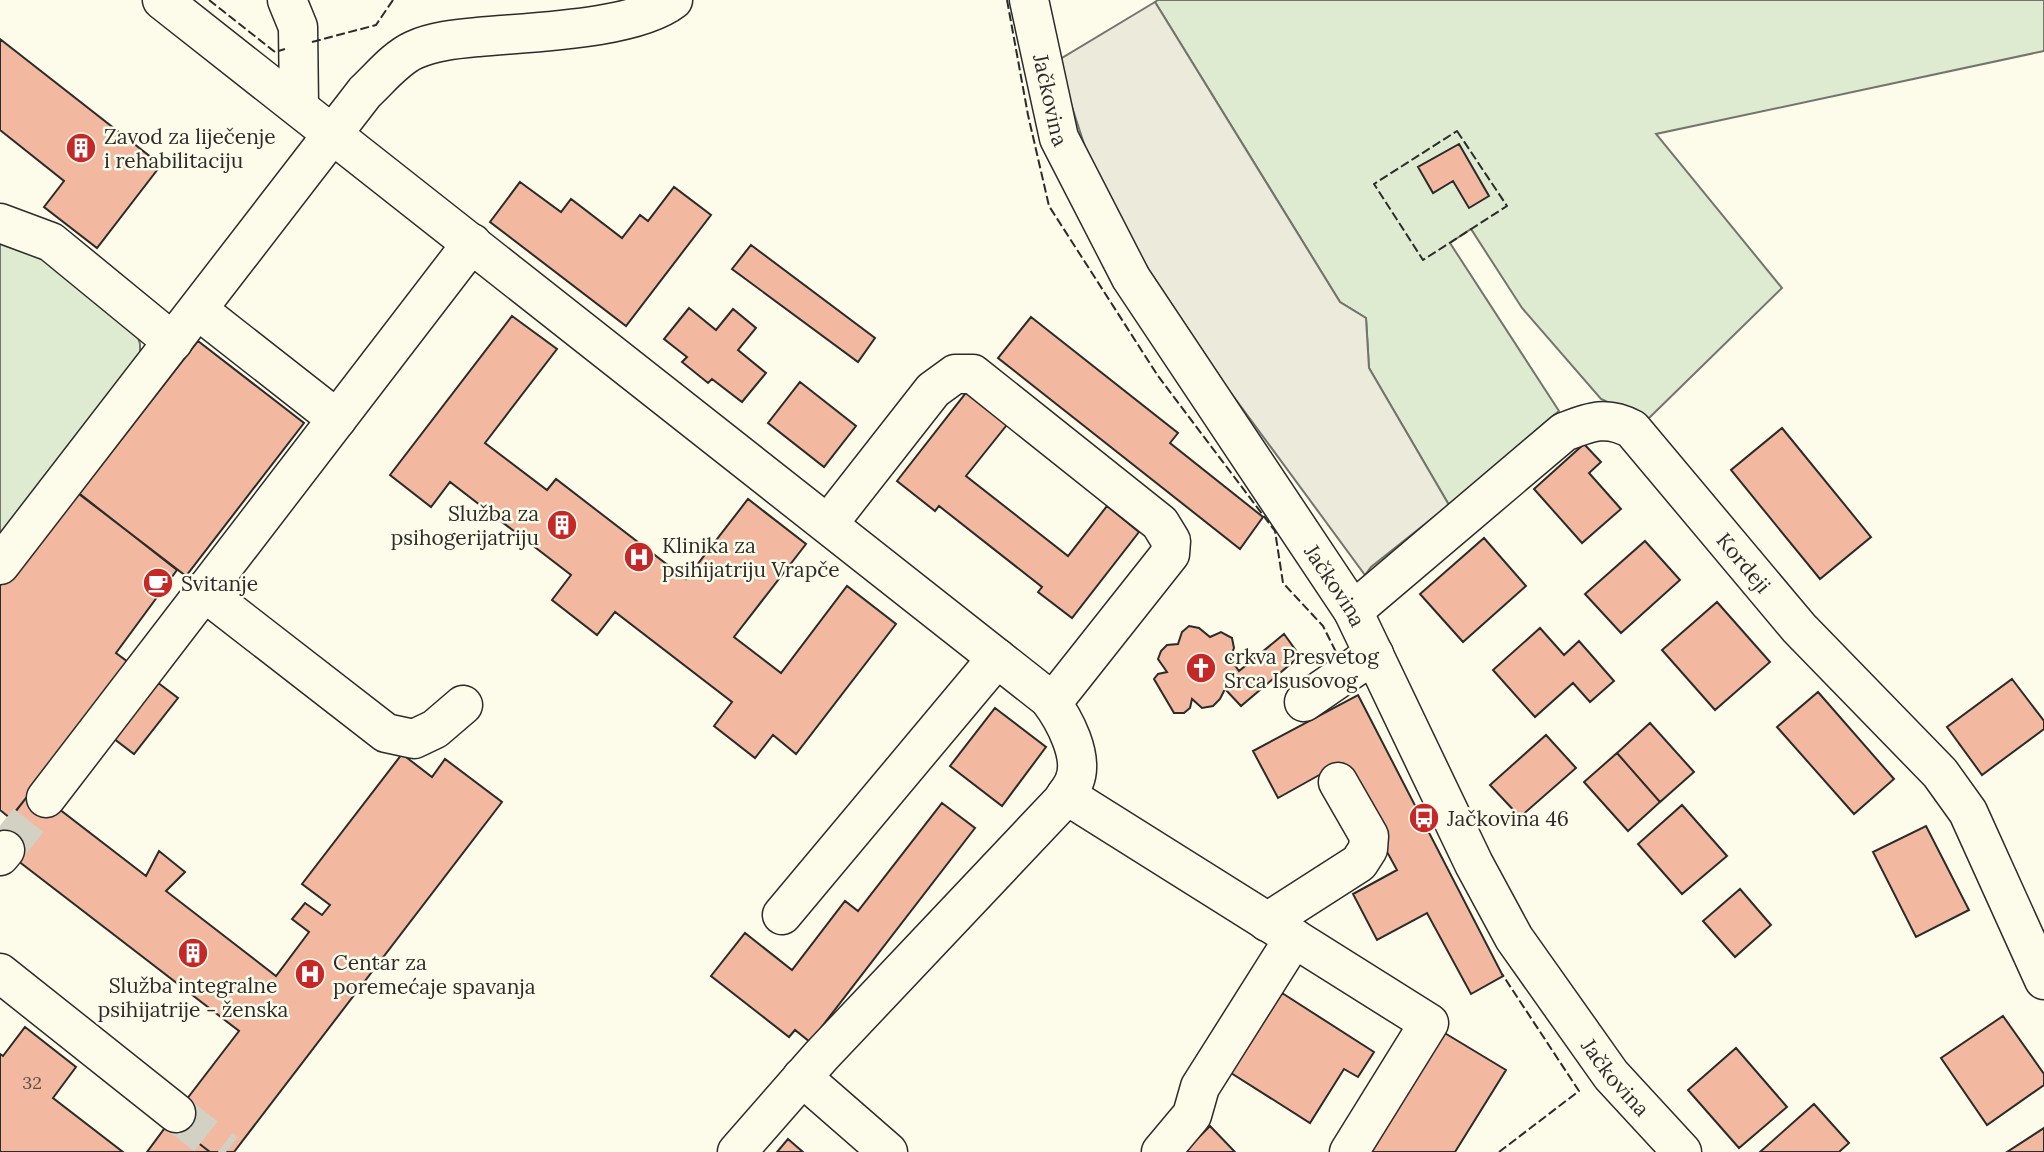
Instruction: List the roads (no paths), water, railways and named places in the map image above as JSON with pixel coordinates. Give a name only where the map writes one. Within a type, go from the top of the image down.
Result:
[{"type":"street","points":[[162,0],[997,658],[1052,703],[1069,728],[1077,765],[1075,781],[1066,795],[802,1077],[737,1152]]},
{"type":"street","points":[[287,0],[298,27],[299,106]]},
{"type":"street","points":[[0,565],[365,92],[391,67],[413,50],[443,41],[598,25],[640,17],[673,0]]},
{"type":"street","name":"Jačkovina","points":[[1029,0],[1059,138],[1132,278],[1353,611],[1474,864],[1514,938],[1611,1074],[1668,1148]]},
{"type":"street","points":[[0,223],[51,242],[173,342]]},
{"type":"street","points":[[46,798],[472,243]]},
{"type":"street","points":[[198,310],[337,419]]},
{"type":"street","points":[[828,524],[933,390],[955,374],[973,374],[1160,523],[1171,541],[1170,554],[1052,703]]},
{"type":"street","name":"Kordeji","points":[[1353,611],[1564,432],[1593,421],[1618,421],[1632,429],[1799,628],[1940,773],[1968,812],[2044,980]]},
{"type":"street","points":[[204,591],[386,733],[414,739],[435,729],[463,705]]},
{"type":"street","points":[[1304,702],[1374,654]]},
{"type":"street","points":[[782,915],[997,658]]},
{"type":"street","points":[[1161,1152],[1192,1115],[1200,1087],[1280,930],[1359,863],[1368,849],[1369,836],[1338,782]]},
{"type":"street","points":[[1066,795],[1429,1023],[1349,1152]]},
{"type":"street","points":[[0,973],[176,1113]]},
{"type":"street","points":[[802,1077],[888,1152]]},
{"type":"tunnel","points":[[5,850],[46,798]]},
{"type":"tunnel","points":[[176,1113],[226,1152]]},
{"type":"place","name":"Zavod za liječenje i rehabilitaciju","points":[[81,148]]},
{"type":"place","name":"Služba za psihogerijatriju","points":[[562,525]]},
{"type":"place","name":"Klinika za psihijatriju Vrapče","points":[[639,557]]},
{"type":"place","name":"Svitanje","points":[[158,583]]},
{"type":"place","name":"crkva Presvetog Srca Isusovog","points":[[1201,668]]},
{"type":"place","name":"Jačkovina 46","points":[[1424,818]]},
{"type":"place","name":"Služba integralne psihijatrije - ženska","points":[[193,953]]},
{"type":"place","name":"Centar za poremećaje spavanja","points":[[310,974]]}]
